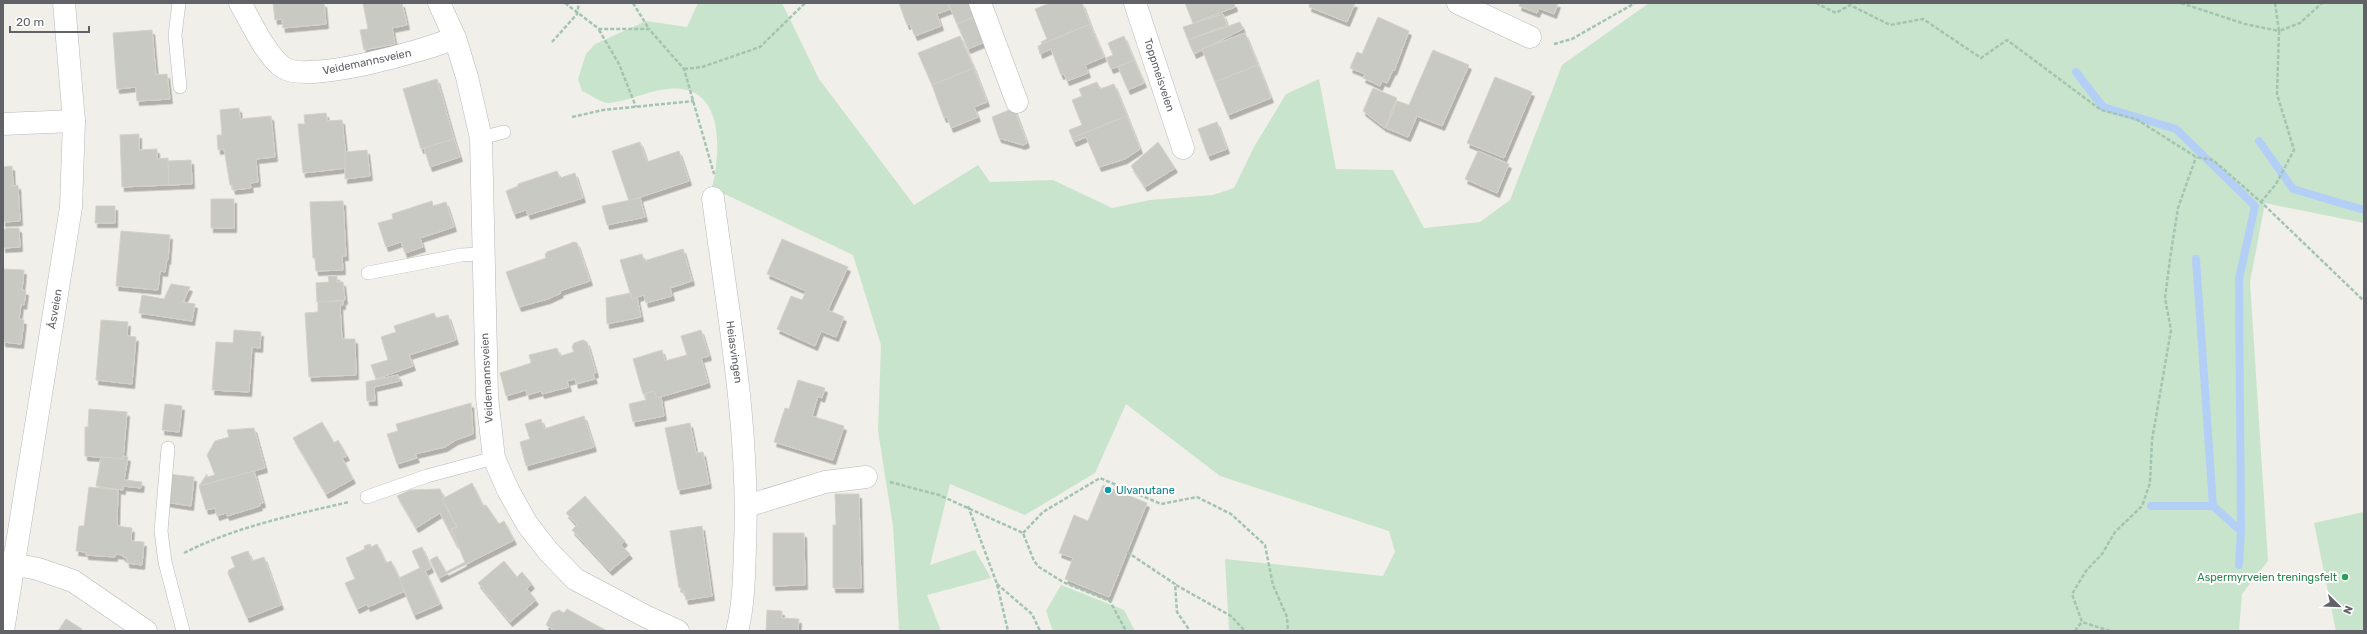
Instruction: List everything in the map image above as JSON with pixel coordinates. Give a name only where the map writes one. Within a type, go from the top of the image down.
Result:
[{"type":"street","name":"Åsveien","points":[[5,622],[8,564],[69,228],[74,121],[64,3]]},
{"type":"street","name":"Veidemannsveien","points":[[240,3],[274,60],[285,69],[299,72],[323,72],[432,48],[455,38]]},
{"type":"street","name":"Veidemannsveien","points":[[439,3],[455,38],[467,77],[481,138],[482,254],[487,397],[494,458],[508,490],[527,524],[548,551],[575,579],[647,618],[678,631]]},
{"type":"street","points":[[980,3],[1016,102]]},
{"type":"street","name":"Toppmeisveien","points":[[1135,3],[1183,148]]},
{"type":"street","points":[[1458,3],[1530,37]]},
{"type":"street","points":[[3,124],[74,121]]},
{"type":"street","name":"Heiasvingen","points":[[713,198],[739,395],[747,506],[743,588],[737,631]]},
{"type":"street","points":[[747,506],[826,482],[866,477]]},
{"type":"street","points":[[8,564],[38,569],[73,581],[146,631]]},
{"type":"lane","points":[[179,3],[174,35],[180,87]]},
{"type":"lane","points":[[481,138],[504,132]]},
{"type":"lane","points":[[368,273],[461,255],[482,254]]},
{"type":"lane","points":[[168,448],[161,507],[161,531],[165,562],[183,631]]},
{"type":"lane","points":[[367,497],[427,476],[494,458]]},
{"type":"path","points":[[565,3],[577,14],[599,29],[619,64],[636,107]]},
{"type":"path","points":[[552,42],[577,14],[580,3]]},
{"type":"path","points":[[633,3],[649,29],[684,69],[715,170],[713,198]]},
{"type":"path","points":[[684,69],[702,67],[760,47],[805,3]]},
{"type":"path","points":[[1530,37],[1555,44],[1572,39],[1636,3]]},
{"type":"path","points":[[1816,3],[1836,13],[1850,5],[1890,25],[1924,19],[1982,58],[2007,40],[2101,110],[2136,119],[2196,157],[2213,160],[2261,202],[2364,302]]},
{"type":"path","points":[[2181,3],[2245,24],[2279,30],[2300,23],[2322,3]]},
{"type":"path","points":[[2261,202],[2276,184],[2294,150],[2277,94],[2279,30],[2275,3]]},
{"type":"path","points":[[599,29],[649,29]]},
{"type":"path","points":[[572,117],[636,107],[694,101]]},
{"type":"path","points":[[2082,622],[2072,594],[2086,571],[2102,554],[2115,532],[2142,506],[2150,483],[2152,440],[2171,330],[2165,298],[2171,252],[2178,208],[2196,157]]},
{"type":"path","points":[[866,477],[939,494],[1023,532],[1034,561],[1039,567],[1063,582],[1110,601],[1126,631]]},
{"type":"path","points":[[1023,532],[1043,512],[1100,478],[1161,504],[1197,497],[1231,514],[1265,545],[1273,585],[1288,617],[1288,631]]},
{"type":"path","points":[[165,562],[202,544],[278,519],[367,497]]},
{"type":"path","points":[[968,506],[997,584],[1008,631]]},
{"type":"path","points":[[1127,552],[1175,584],[1231,616],[1245,631]]},
{"type":"path","points":[[997,584],[1032,614],[1040,631]]},
{"type":"path","points":[[1175,584],[1176,612],[1190,631]]},
{"type":"path","points":[[2075,631],[2082,622]]},
{"type":"path","points":[[2082,622],[2110,631]]},
{"type":"green space","points":[[698,3],[782,3],[819,79],[914,205],[978,165],[990,182],[1053,180],[1112,208],[1150,200],[1213,195],[1234,188],[1254,147],[1286,94],[1319,79],[1336,169],[1393,170],[1424,228],[1480,222],[1510,200],[1562,65],[1649,3],[2364,3],[2364,223],[2265,203],[2250,282],[2268,561],[2242,594],[2239,631],[1229,631],[1225,559],[1383,576],[1395,552],[1389,531],[1220,476],[1126,404],[1095,473],[1025,515],[950,484],[930,565],[975,550],[991,578],[927,595],[941,631],[899,631],[893,526],[878,431],[881,345],[853,255],[712,188],[717,153],[717,135],[714,118],[707,104],[697,94],[681,89],[660,90],[618,102],[607,103],[582,91],[578,79],[586,54],[595,44],[646,21],[687,27]]},
{"type":"green space","name":"Aspermyrveien treningsfelt","points":[[2364,512],[2364,631],[2336,631],[2314,523]]},
{"type":"green space","points":[[1061,585],[1124,610],[1135,631],[1053,631],[1046,611]]},
{"type":"building","points":[[273,3],[324,3],[326,24],[283,28],[282,19],[275,20]]},
{"type":"building","points":[[363,3],[402,3],[407,25],[392,28],[395,44],[364,50],[360,30],[368,29]]},
{"type":"building","points":[[899,3],[948,3],[950,9],[937,14],[941,26],[915,36],[910,24],[907,25]]},
{"type":"building","points":[[948,3],[972,3],[977,16],[957,24]]},
{"type":"building","points":[[1050,3],[1082,3],[1090,24],[1042,44],[1041,42],[1047,39],[1035,9]]},
{"type":"building","points":[[1185,3],[1234,3],[1235,7],[1193,23]]},
{"type":"building","points":[[1310,3],[1355,3],[1347,22],[1309,7]]},
{"type":"building","points":[[1520,3],[1558,3],[1554,14],[1539,8],[1537,13],[1519,6]]},
{"type":"building","points":[[1223,14],[1227,25],[1188,40],[1183,27]]},
{"type":"building","points":[[977,16],[987,41],[968,49],[957,24]]},
{"type":"building","points":[[1378,17],[1409,31],[1394,71],[1393,70],[1387,83],[1382,81],[1380,86],[1363,78],[1365,74],[1350,68],[1357,52],[1362,54]]},
{"type":"building","points":[[1240,22],[1243,29],[1194,54],[1188,40]]},
{"type":"building","points":[[1090,24],[1104,57],[1085,65],[1088,73],[1067,81],[1064,74],[1061,75],[1051,49],[1040,54],[1038,46]]},
{"type":"building","points":[[152,30],[156,75],[167,74],[170,99],[137,101],[136,87],[117,89],[113,33]]},
{"type":"building","points":[[1245,33],[1258,65],[1215,82],[1202,49]]},
{"type":"building","points":[[960,36],[974,68],[932,85],[918,53]]},
{"type":"building","points":[[1124,36],[1134,60],[1111,69],[1106,58],[1113,55],[1108,43]]},
{"type":"building","points":[[1433,50],[1469,65],[1442,126],[1417,116],[1408,137],[1386,128],[1397,101],[1409,105]]},
{"type":"building","points":[[1134,60],[1144,83],[1128,90],[1118,67]]},
{"type":"building","points":[[1258,65],[1271,98],[1228,115],[1215,82]]},
{"type":"building","points":[[974,68],[987,102],[974,107],[978,117],[951,128],[947,117],[944,118],[932,85]]},
{"type":"building","points":[[1495,77],[1532,92],[1504,158],[1467,143]]},
{"type":"building","points":[[437,79],[454,139],[421,149],[403,89]]},
{"type":"building","points":[[1097,82],[1100,89],[1114,84],[1127,116],[1072,138],[1069,130],[1082,125],[1072,100],[1082,96],[1079,89]]},
{"type":"building","points":[[1373,88],[1397,98],[1385,128],[1363,111]]},
{"type":"building","points":[[239,108],[240,119],[271,116],[275,157],[256,159],[258,182],[250,183],[251,188],[233,190],[232,185],[230,185],[224,149],[218,150],[217,135],[222,135],[220,110]]},
{"type":"building","points":[[1014,108],[1027,143],[1023,145],[999,138],[992,117]]},
{"type":"building","points":[[326,113],[327,121],[342,120],[347,168],[303,173],[298,124],[305,124],[304,115]]},
{"type":"building","points":[[1127,116],[1140,149],[1125,159],[1099,167],[1086,137],[1074,142],[1072,138]]},
{"type":"building","points":[[1217,122],[1227,149],[1208,156],[1198,129]]},
{"type":"building","points":[[139,134],[139,150],[157,149],[157,159],[168,158],[169,185],[122,187],[120,135]]},
{"type":"building","points":[[454,139],[460,157],[430,167],[424,148]]},
{"type":"building","points":[[640,142],[647,162],[679,151],[689,181],[629,201],[612,151]]},
{"type":"building","points":[[1158,142],[1175,168],[1145,187],[1131,166]]},
{"type":"building","points":[[367,150],[370,176],[345,179],[345,152]]},
{"type":"building","points":[[1478,151],[1509,164],[1497,193],[1465,179]]},
{"type":"building","points":[[191,160],[192,184],[169,185],[168,161]]},
{"type":"building","points":[[12,166],[13,186],[18,185],[20,221],[3,222],[3,167]]},
{"type":"building","points":[[557,171],[560,178],[575,173],[583,198],[528,215],[526,210],[514,214],[506,191],[518,186],[518,184]]},
{"type":"building","points":[[640,198],[645,217],[607,225],[602,206]]},
{"type":"building","points":[[211,199],[234,199],[234,228],[211,228]]},
{"type":"building","points":[[343,201],[346,256],[342,256],[343,270],[316,271],[315,258],[313,258],[310,202]]},
{"type":"building","points":[[432,201],[433,206],[446,202],[454,227],[420,238],[423,247],[405,253],[401,242],[386,247],[378,223],[393,219],[392,214]]},
{"type":"building","points":[[96,206],[115,206],[115,223],[95,223]]},
{"type":"building","points":[[7,228],[19,228],[20,247],[3,248],[3,230]]},
{"type":"building","points":[[121,231],[170,235],[168,260],[167,259],[165,272],[160,271],[158,290],[116,286]]},
{"type":"building","points":[[782,239],[848,267],[828,310],[844,317],[836,337],[821,331],[815,346],[777,329],[791,296],[802,300],[806,291],[767,274]]},
{"type":"building","points":[[574,242],[577,243],[590,281],[560,291],[561,293],[548,299],[519,307],[506,272],[546,258],[545,254],[547,252]]},
{"type":"building","points":[[683,249],[692,281],[670,288],[672,296],[646,303],[644,295],[632,299],[620,260],[642,254],[644,261]]},
{"type":"building","points":[[3,269],[24,270],[22,290],[26,291],[24,305],[21,304],[19,319],[24,320],[21,344],[3,342]]},
{"type":"building","points":[[328,276],[337,276],[337,282],[343,282],[345,300],[317,302],[316,283],[329,282]]},
{"type":"building","points":[[171,284],[190,287],[183,302],[195,304],[192,321],[139,313],[142,295],[164,299]]},
{"type":"building","points":[[630,293],[632,299],[637,297],[641,317],[607,324],[606,298]]},
{"type":"building","points":[[343,301],[343,305],[340,305],[342,339],[355,339],[356,375],[309,377],[305,313],[318,312],[318,302]]},
{"type":"building","points":[[434,313],[436,318],[448,315],[456,340],[409,355],[413,366],[376,379],[371,365],[388,360],[381,337],[396,332],[394,326]]},
{"type":"building","points":[[101,320],[128,322],[127,336],[136,337],[132,384],[96,380]]},
{"type":"building","points":[[234,330],[261,332],[260,348],[252,347],[249,392],[212,390],[216,342],[233,343]]},
{"type":"building","points":[[701,330],[709,356],[701,358],[708,383],[657,398],[654,391],[643,394],[633,359],[662,350],[665,361],[687,355],[681,336]]},
{"type":"building","points":[[583,340],[587,342],[596,373],[593,374],[595,379],[576,384],[575,379],[567,381],[569,387],[542,394],[541,391],[527,395],[526,390],[506,396],[500,373],[531,363],[529,355],[557,348],[560,356],[574,352],[572,347],[574,343]]},
{"type":"building","points":[[398,375],[400,381],[374,387],[375,401],[367,401],[366,382]]},
{"type":"building","points":[[798,380],[825,388],[822,398],[818,396],[812,416],[844,426],[833,460],[774,442],[785,408],[789,409]]},
{"type":"building","points":[[654,391],[657,398],[661,397],[664,416],[633,422],[629,404],[646,400],[645,394]]},
{"type":"building","points":[[471,403],[473,434],[456,440],[445,447],[415,454],[417,458],[397,464],[387,434],[398,431],[396,424]]},
{"type":"building","points":[[165,404],[182,406],[179,432],[162,430]]},
{"type":"building","points":[[89,409],[127,412],[123,459],[85,456],[85,427],[88,427]]},
{"type":"building","points":[[584,416],[594,447],[526,466],[520,442],[530,439],[525,424],[541,419],[544,429]]},
{"type":"building","points":[[322,422],[334,443],[338,440],[347,456],[342,458],[353,479],[326,494],[293,438]]},
{"type":"building","points":[[690,423],[696,453],[703,452],[709,484],[678,490],[665,428]]},
{"type":"building","points":[[254,428],[265,468],[199,486],[207,474],[207,477],[215,475],[207,455],[215,441],[229,437],[227,430]]},
{"type":"building","points":[[123,456],[128,457],[124,480],[142,482],[141,488],[123,486],[123,490],[96,486],[101,457],[123,459]]},
{"type":"building","points":[[254,471],[263,503],[259,504],[260,506],[227,516],[226,513],[217,516],[215,508],[206,510],[199,486]]},
{"type":"building","points":[[168,474],[194,477],[191,506],[165,502]]},
{"type":"building","points":[[472,483],[483,506],[486,505],[499,524],[504,521],[514,540],[439,578],[430,560],[437,556],[446,572],[465,562],[451,529],[457,527],[442,499]]},
{"type":"building","points":[[1103,485],[1147,503],[1109,597],[1065,579],[1073,558],[1059,553],[1074,515],[1088,521]]},
{"type":"building","points":[[89,487],[118,490],[117,526],[132,528],[131,541],[144,542],[142,565],[127,563],[127,558],[123,557],[123,555],[115,554],[115,557],[86,555],[86,552],[76,551],[79,526],[84,526]]},
{"type":"building","points":[[440,489],[444,498],[442,499],[457,527],[451,529],[458,543],[456,544],[440,513],[416,528],[397,496],[410,490]]},
{"type":"building","points":[[835,494],[859,494],[861,588],[833,588],[833,525],[836,525]]},
{"type":"building","points":[[585,496],[625,541],[621,545],[630,554],[610,571],[572,530],[577,525],[566,513]]},
{"type":"building","points":[[702,526],[712,596],[686,600],[684,591],[682,591],[681,587],[679,588],[670,531]]},
{"type":"building","points":[[773,533],[804,533],[805,585],[773,586]]},
{"type":"building","points":[[370,544],[371,547],[377,544],[386,563],[391,561],[405,591],[368,607],[367,604],[357,609],[345,583],[355,579],[346,558],[365,549],[364,546]]},
{"type":"building","points":[[422,547],[431,568],[425,571],[440,604],[414,615],[399,578],[420,568],[412,551]]},
{"type":"building","points":[[248,551],[252,561],[264,557],[281,605],[247,618],[228,573],[229,570],[235,567],[231,557]]},
{"type":"building","points":[[504,561],[517,577],[522,572],[532,584],[527,589],[536,600],[510,622],[478,583]]},
{"type":"building","points":[[567,609],[607,631],[555,631],[546,625],[552,613],[559,610],[564,613]]},
{"type":"building","points":[[767,610],[782,611],[782,618],[799,619],[798,631],[766,631]]},
{"type":"building","points":[[66,619],[82,629],[81,631],[58,631]]},
{"type":"waterway","points":[[2076,72],[2103,107],[2176,129],[2255,206],[2239,279],[2241,531],[2239,565]]},
{"type":"waterway","points":[[2259,141],[2293,189],[2364,210]]},
{"type":"waterway","points":[[2196,259],[2213,506]]},
{"type":"waterway","points":[[2151,506],[2213,506],[2241,531]]},
{"type":"place","name":"Ulvanutane","points":[[1108,490]]},
{"type":"place","name":"Aspermyrveien treningsfelt","points":[[2345,577]]}]
